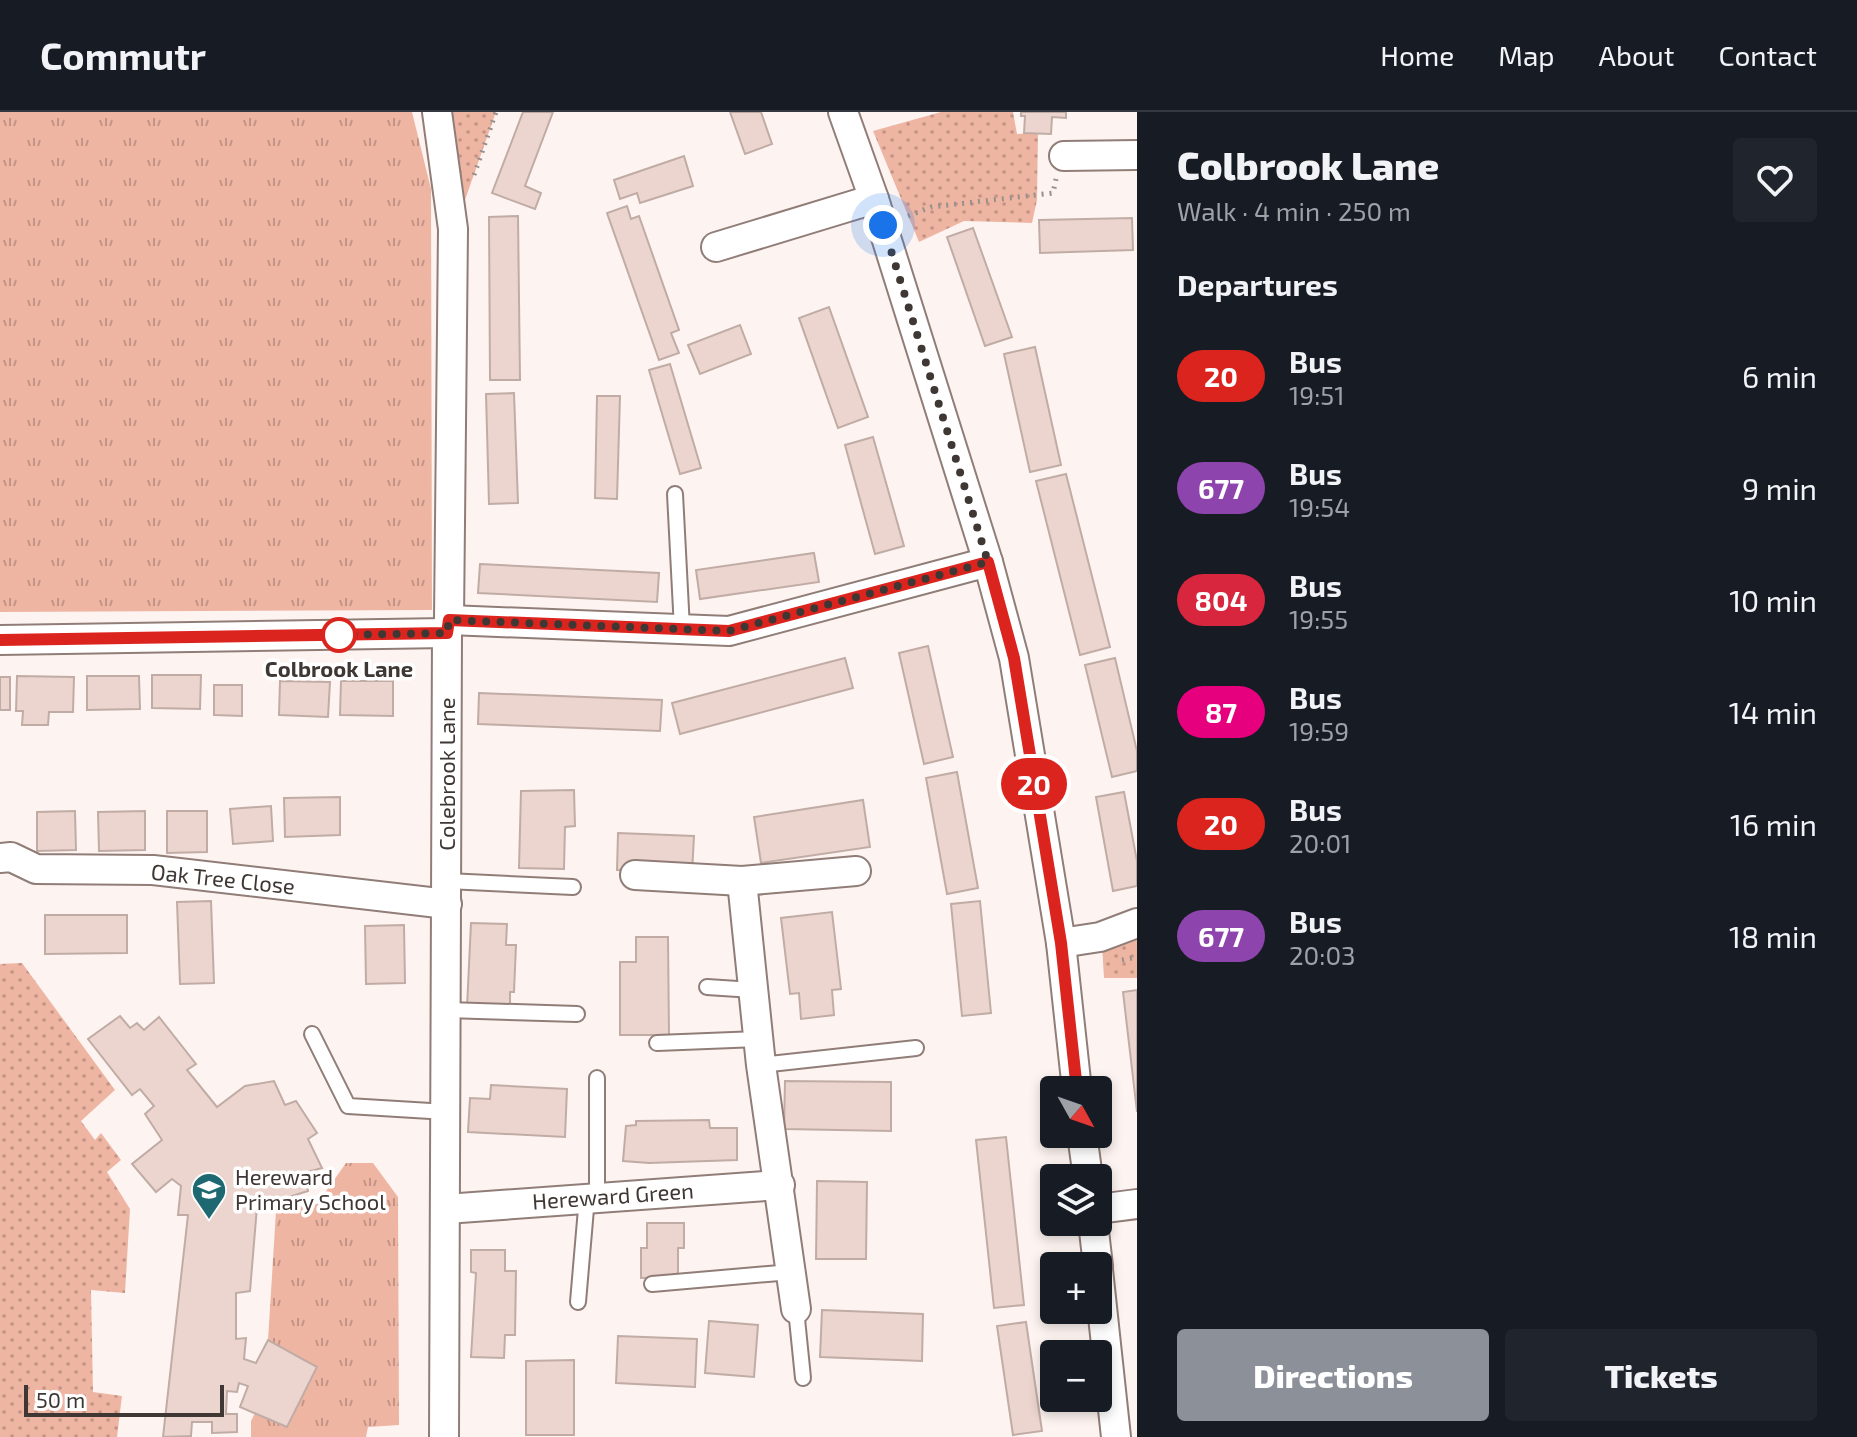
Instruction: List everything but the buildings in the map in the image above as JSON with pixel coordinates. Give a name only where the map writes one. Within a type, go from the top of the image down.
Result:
[{"type":"street","name":"Colebrook Lane","points":[[437,112],[453,229],[444,1437]]},
{"type":"street","points":[[843,112],[878,212],[988,562],[1014,658],[1061,943],[1075,1076]]},
{"type":"street","points":[[1064,156],[1137,155]]},
{"type":"street","points":[[716,247],[878,212]]},
{"type":"street","points":[[0,640],[448,626],[729,631],[988,562]]},
{"type":"street","name":"Oak Tree Close","points":[[0,858],[11,857],[36,869],[153,870],[447,892]]},
{"type":"street","points":[[635,875],[742,881],[856,871]]},
{"type":"street","points":[[742,881],[760,1052],[796,1309]]},
{"type":"street","points":[[1061,943],[1100,937],[1137,923]]},
{"type":"street","name":"Hereward Green","points":[[446,1209],[780,1185]]},
{"type":"street","points":[[1112,1207],[1137,1204]]},
{"type":"street","points":[[1104,1324],[1116,1437]]},
{"type":"lane","points":[[675,494],[682,629]]},
{"type":"lane","points":[[447,892],[573,887]]},
{"type":"lane","points":[[707,987],[753,990]]},
{"type":"lane","points":[[447,1010],[577,1014]]},
{"type":"lane","points":[[312,1034],[348,1106],[447,1112]]},
{"type":"lane","points":[[657,1043],[760,1052],[916,1048]]},
{"type":"lane","points":[[578,1302],[592,1197],[597,1078]]},
{"type":"lane","points":[[652,1284],[791,1272]]},
{"type":"lane","points":[[796,1309],[803,1378]]},
{"type":"path","points":[[878,212],[1053,193],[1059,162],[1064,156]]},
{"type":"green space","points":[[0,112],[412,112],[431,189],[432,610],[0,612]]},
{"type":"green space","points":[[447,112],[496,112],[460,214]]},
{"type":"green space","points":[[941,112],[1013,112],[1017,134],[1038,133],[1037,200],[1032,223],[964,221],[919,242],[873,131]]},
{"type":"green space","points":[[1137,931],[1137,978],[1104,978],[1102,945]]},
{"type":"green space","points":[[22,963],[115,1090],[81,1121],[95,1140],[101,1133],[121,1160],[107,1172],[130,1209],[125,1293],[91,1290],[93,1392],[122,1396],[117,1437],[0,1437],[0,964]]},
{"type":"green space","points":[[346,1163],[373,1163],[398,1197],[399,1425],[368,1427],[366,1437],[251,1437],[251,1421],[255,1413],[288,1426],[317,1367],[268,1340],[276,1211],[317,1204]]},
{"type":"bus line","name":"20","points":[[0,640],[447,633],[449,620],[729,631],[988,562],[1014,658],[1061,943],[1075,1076]]},
{"type":"place","name":"Colbrook Lane","points":[[339,635]]},
{"type":"place","name":"Hereward Primary School","points":[[209,1221]]},
{"type":"route","points":[[339,635],[447,633],[449,620],[729,631],[988,562],[883,225]]}]
